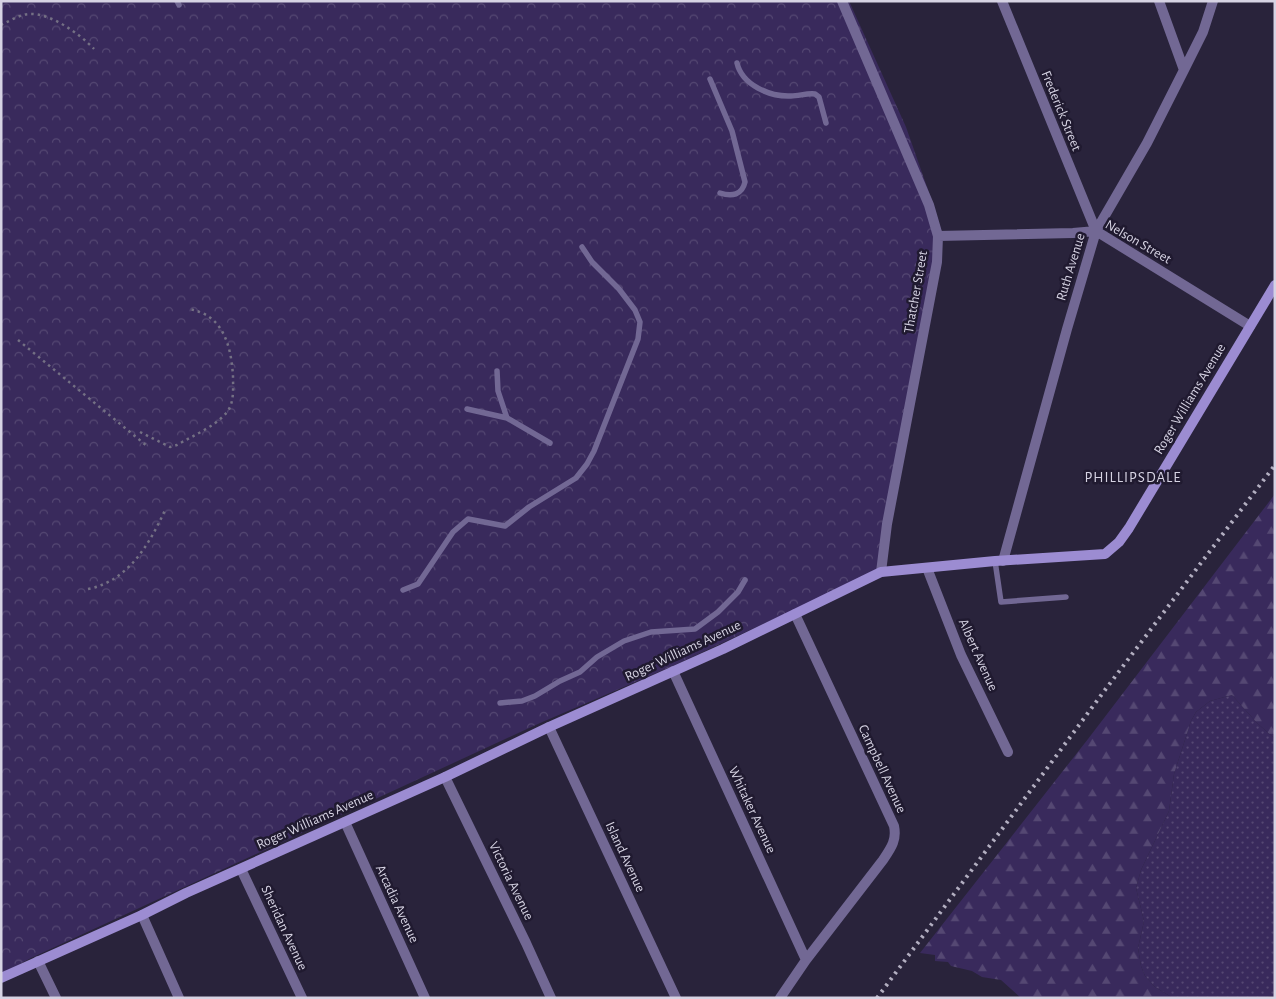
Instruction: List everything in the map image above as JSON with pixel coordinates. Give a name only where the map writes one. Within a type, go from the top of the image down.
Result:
[{"type":"main road","name":"Roger Williams Avenue","points":[[1,978],[444,777],[881,572],[999,561],[1106,554],[1129,528],[1275,285]]},
{"type":"street","name":"Thatcher Street","points":[[842,1],[929,205],[938,236],[937,262],[886,524],[881,572]]},
{"type":"street","name":"Frederick Street","points":[[1002,1],[1096,231]]},
{"type":"street","points":[[1159,1],[1184,70]]},
{"type":"street","name":"Ruth Avenue","points":[[999,561],[1096,231],[1147,143],[1184,70],[1207,22],[1212,1]]},
{"type":"street","name":"Nelson Street","points":[[938,236],[1073,234],[1096,231],[1250,326]]},
{"type":"street","name":"Albert Avenue","points":[[927,568],[960,655],[1008,752]]},
{"type":"street","name":"Campbell Avenue","points":[[780,998],[806,960],[883,860],[893,845],[895,834],[894,826],[795,614]]},
{"type":"street","name":"Whitaker Avenue","points":[[673,671],[806,960]]},
{"type":"street","name":"Island Avenue","points":[[549,727],[676,998]]},
{"type":"street","name":"Victoria Avenue","points":[[444,777],[551,998]]},
{"type":"street","name":"Arcadia Avenue","points":[[345,822],[425,998]]},
{"type":"street","name":"Sheridan Avenue","points":[[241,869],[302,998]]},
{"type":"street","points":[[142,915],[179,998]]},
{"type":"street","points":[[38,961],[56,998]]},
{"type":"lane","points":[[737,63],[742,75],[759,89],[769,93],[790,96],[815,94],[819,97],[826,124]]},
{"type":"lane","points":[[710,79],[732,131],[746,182],[739,193],[730,195],[720,193]]},
{"type":"lane","points":[[403,590],[418,584],[453,532],[468,519],[505,526],[529,507],[576,478],[594,451],[638,339],[640,322],[635,310],[592,262],[582,247]]},
{"type":"lane","points":[[497,371],[498,390],[507,418]]},
{"type":"lane","points":[[467,409],[507,418],[550,443]]},
{"type":"lane","points":[[999,561],[1001,602],[1066,597]]},
{"type":"lane","points":[[500,703],[522,701],[536,696],[560,681],[580,672],[597,657],[624,641],[651,632],[695,629],[718,612],[738,592],[745,580]]},
{"type":"path","points":[[1,25],[21,16],[37,14],[61,24],[76,33],[94,49]]},
{"type":"path","points":[[140,432],[170,447],[177,445],[222,419],[230,407],[233,388],[232,358],[227,341],[212,319],[204,313],[188,309]]},
{"type":"path","points":[[18,340],[147,446]]},
{"type":"path","points":[[88,589],[98,587],[130,566],[144,549],[166,508]]},
{"type":"green space","points":[[1,1],[849,1],[906,127],[942,233],[883,568],[675,665],[540,723],[31,958],[1,974]]},
{"type":"green space","points":[[1275,494],[1275,739],[1257,723],[1232,695],[1210,701],[1196,712],[1191,721],[1174,774],[1169,811],[1141,870],[1136,888],[1144,921],[1138,948],[1141,966],[1145,976],[1155,987],[1173,998],[1021,998],[1001,980],[982,977],[972,971],[951,966],[948,962],[935,961],[935,955],[920,953],[1088,739]]},
{"type":"green space","points":[[1232,695],[1257,723],[1275,739],[1275,996],[1254,998],[1173,998],[1155,987],[1145,976],[1141,966],[1138,948],[1144,921],[1136,888],[1141,870],[1169,811],[1174,774],[1191,721],[1196,712],[1210,701]]},
{"type":"railway","points":[[877,998],[1102,694],[1275,465]]},
{"type":"district","name":"PHILLIPSDALE","points":[[1133,477]]}]
